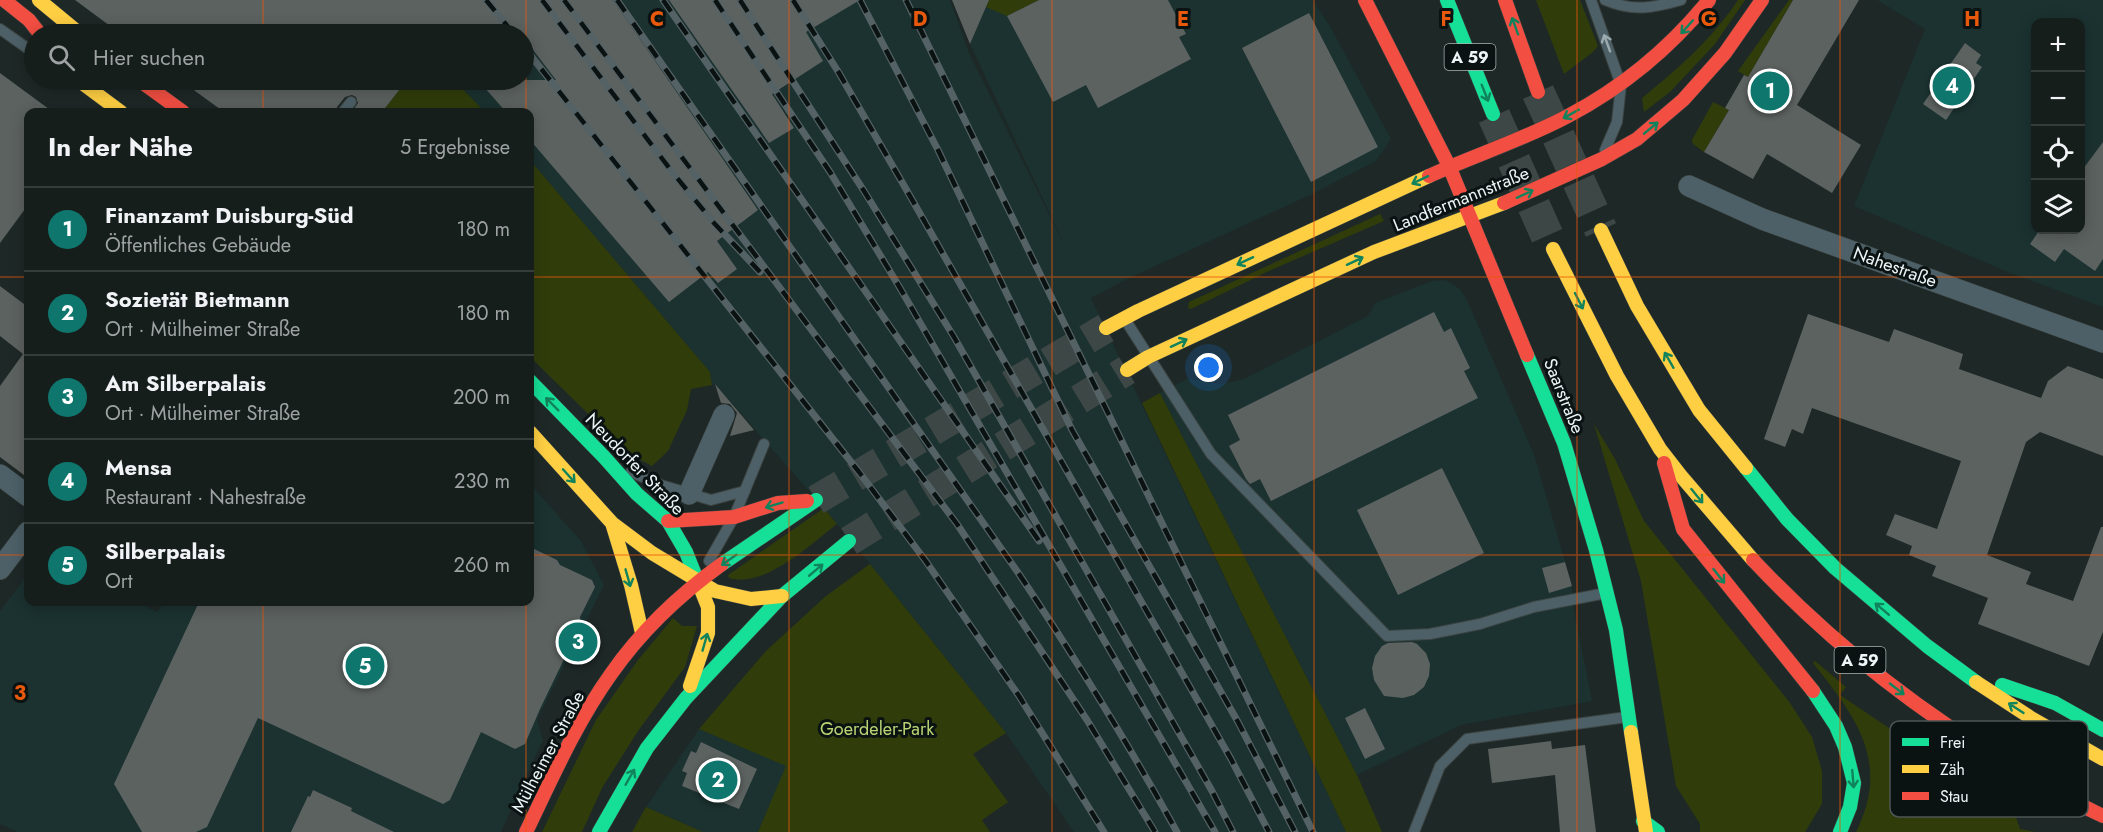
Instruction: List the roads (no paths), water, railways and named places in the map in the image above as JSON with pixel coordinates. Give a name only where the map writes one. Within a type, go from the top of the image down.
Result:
[{"type":"main road","points":[[4,0],[32,24]]},
{"type":"main road","points":[[39,0],[68,24]]},
{"type":"main road","name":"Saarstraße","points":[[1365,0],[1449,166],[1564,443],[1616,630],[1645,826]]},
{"type":"main road","name":"A 59","points":[[1447,0],[1493,114]]},
{"type":"main road","name":"A 59","points":[[1505,0],[1538,92]]},
{"type":"main road","name":"Landfermannstraße","points":[[1106,328],[1449,166],[1567,117],[1622,85],[1663,52],[1687,28],[1709,0]]},
{"type":"main road","name":"Landfermannstraße","points":[[1127,370],[1148,357],[1374,252],[1514,199],[1602,159],[1637,139],[1683,100],[1725,53],[1762,0]]},
{"type":"main road","points":[[90,90],[115,108]]},
{"type":"main road","points":[[153,90],[178,108]]},
{"type":"main road","name":"A 59","points":[[1601,230],[1637,306],[1699,410],[1787,519],[1835,568],[1881,609],[1961,672],[2036,721]]},
{"type":"main road","name":"A 59","points":[[1552,249],[1604,351],[1661,450],[1730,537],[1782,591],[1854,655],[1942,721]]},
{"type":"main road","name":"Neudorfer Straße","points":[[534,385],[637,494],[668,521],[686,552],[708,607],[708,633],[686,698]]},
{"type":"main road","points":[[534,436],[612,523],[652,553],[697,582],[732,597],[751,599],[782,596]]},
{"type":"main road","points":[[1661,450],[1683,529],[1809,686],[1836,726],[1845,747],[1854,783],[1850,807],[1840,832]]},
{"type":"main road","points":[[668,521],[734,517],[778,503],[816,500],[697,582]]},
{"type":"main road","points":[[612,523],[631,585],[642,633]]},
{"type":"main road","points":[[599,832],[647,748],[686,698],[782,596],[849,541]]},
{"type":"main road","name":"Mülheimer Straße","points":[[526,832],[578,725],[624,655],[642,633],[697,582]]},
{"type":"main road","points":[[1961,672],[2055,703],[2087,721]]},
{"type":"main road","points":[[2088,722],[2103,730]]},
{"type":"main road","name":"A 59","points":[[2088,750],[2103,759]]},
{"type":"main road","name":"A 59","points":[[2088,808],[2103,816]]},
{"type":"main road","points":[[1645,826],[1658,832]]},
{"type":"street","name":"Nahestraße","points":[[1689,186],[1762,219],[2103,342]]},
{"type":"street","points":[[689,494],[724,415]]},
{"type":"street","points":[[0,475],[24,493]]},
{"type":"street","points":[[0,569],[24,537]]},
{"type":"lane","points":[[1591,0],[1622,85],[1617,122],[1602,159]]},
{"type":"lane","points":[[1605,0],[1632,8],[1652,8],[1681,0]]},
{"type":"lane","points":[[0,29],[24,46]]},
{"type":"lane","points":[[346,108],[351,102]]},
{"type":"lane","points":[[1124,318],[1212,453],[1387,636],[1430,634],[1480,624],[1534,607],[1607,593]]},
{"type":"lane","points":[[697,582],[734,517],[764,444]]},
{"type":"lane","points":[[604,457],[636,475],[711,501],[744,491]]},
{"type":"lane","points":[[1414,832],[1440,766],[1467,739],[1630,717]]},
{"type":"tunnel","points":[[1538,92],[1601,230]]},
{"type":"tunnel","points":[[1494,116],[1553,249]]},
{"type":"tunnel","points":[[816,500],[1106,328]]},
{"type":"tunnel","points":[[849,541],[1127,370]]},
{"type":"railway","points":[[486,0],[506,24]]},
{"type":"railway","points":[[542,0],[673,173],[714,223],[760,272]]},
{"type":"railway","points":[[564,0],[957,524],[1087,720],[1155,832]]},
{"type":"railway","points":[[617,0],[1019,574],[1101,701],[1177,832]]},
{"type":"railway","points":[[663,0],[1039,541]]},
{"type":"railway","points":[[715,0],[830,172],[900,288],[1215,832]]},
{"type":"railway","points":[[740,0],[864,191],[954,337],[1212,791],[1233,832]]},
{"type":"railway","points":[[793,0],[839,73],[906,189],[1231,759],[1269,832]]},
{"type":"railway","points":[[860,0],[938,150],[1072,430],[1238,722],[1295,832]]},
{"type":"railway","points":[[906,0],[1313,832]]},
{"type":"railway","points":[[534,60],[859,472],[925,560],[1019,696],[1104,832]]},
{"type":"place","name":"Mensa","points":[[1952,86]]},
{"type":"place","name":"Finanzamt Duisburg-Süd","points":[[1770,91]]},
{"type":"place","name":"Am Silberpalais","points":[[578,642]]},
{"type":"place","name":"Silberpalais","points":[[365,666]]},
{"type":"place","name":"Sozietät Bietmann","points":[[718,780]]},
{"type":"park label","name":"Goerdeler-Park","points":[[877,729]]}]
